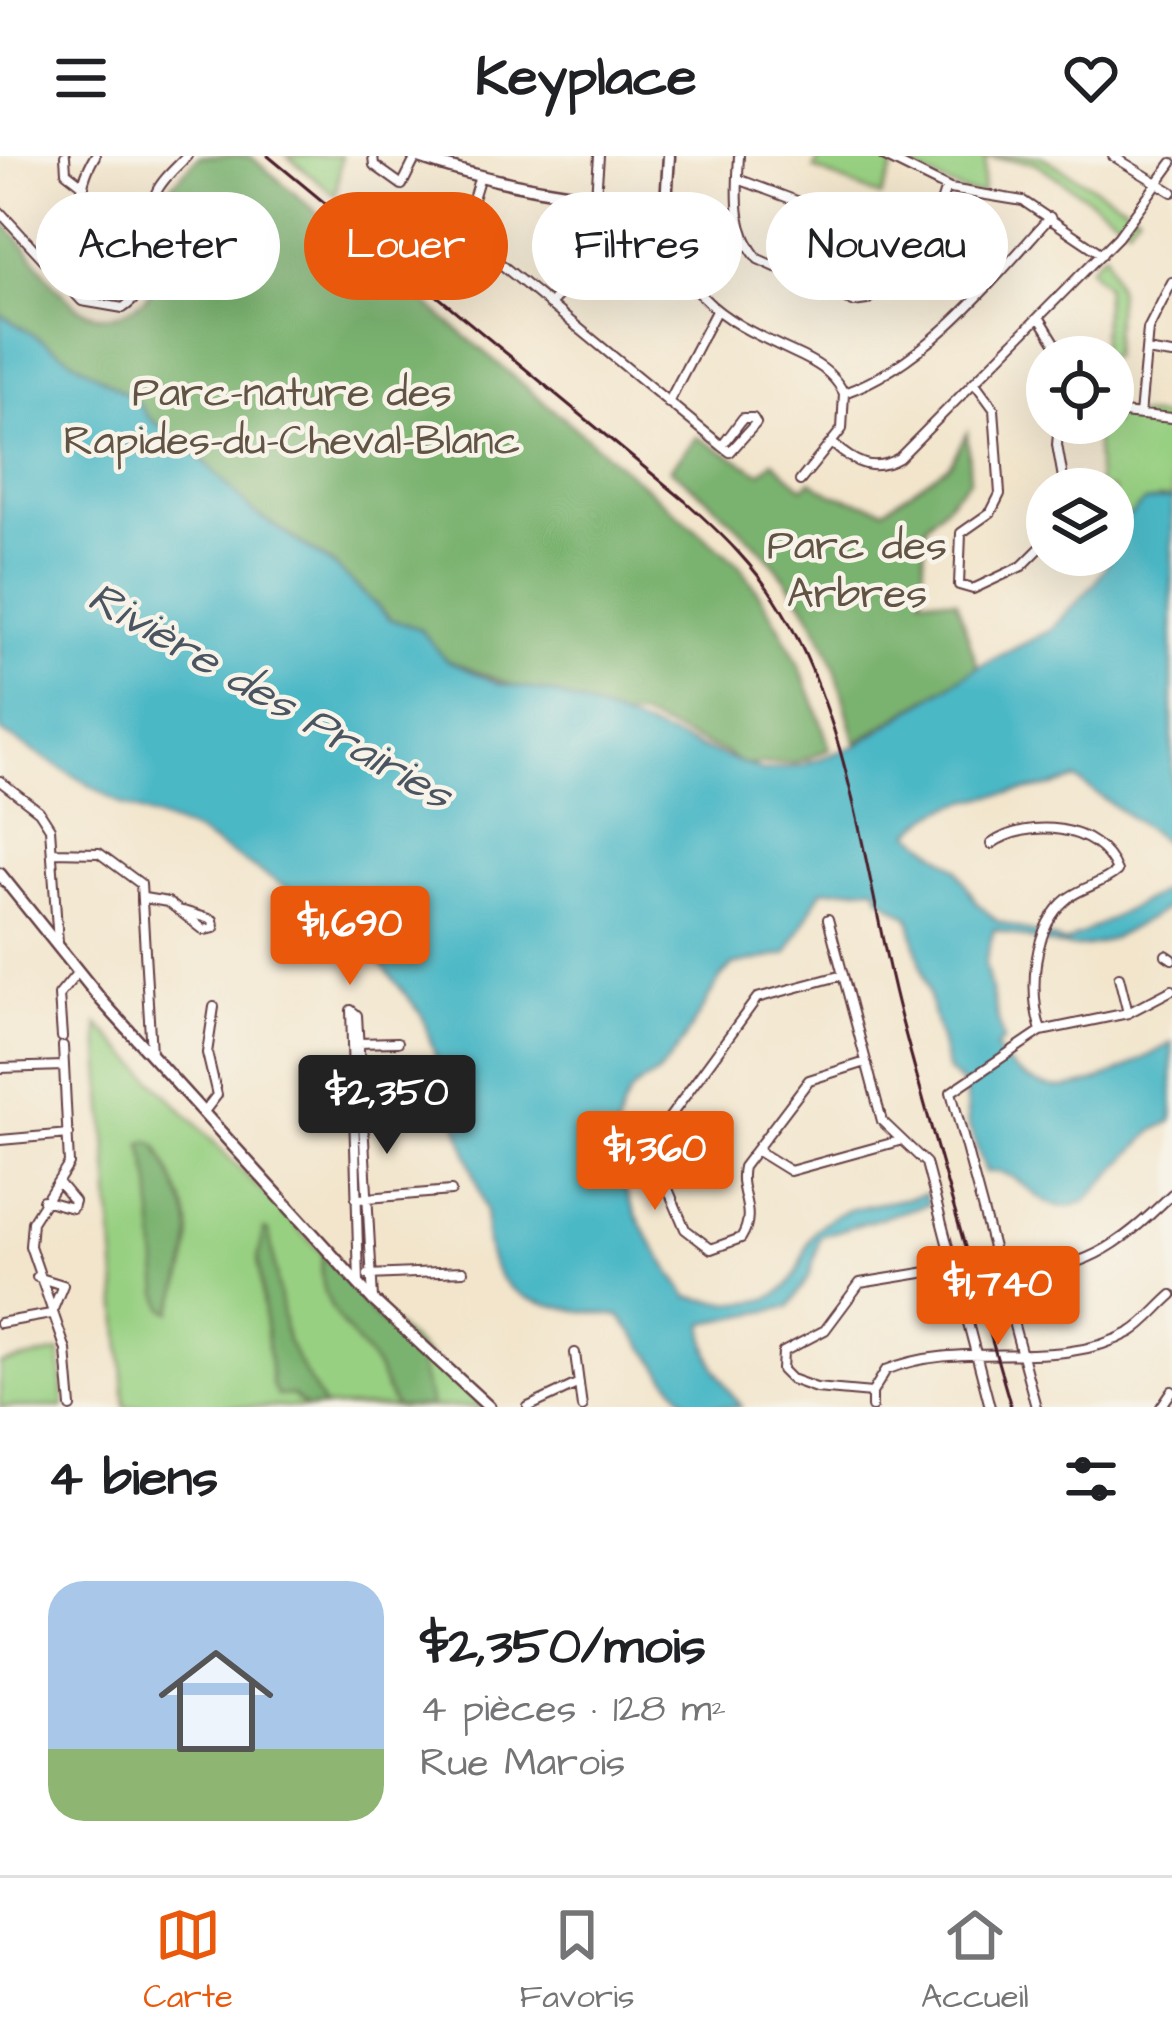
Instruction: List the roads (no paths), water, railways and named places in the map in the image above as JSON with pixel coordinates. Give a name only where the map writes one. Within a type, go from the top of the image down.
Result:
[{"type":"street","points":[[64,156],[66,172],[84,186]]},
{"type":"street","points":[[83,192],[95,156]]},
{"type":"street","points":[[157,192],[187,156]]},
{"type":"street","points":[[374,156],[374,165],[402,185],[414,156],[479,179],[555,192]]},
{"type":"street","points":[[596,192],[599,156]]},
{"type":"street","points":[[667,192],[669,156]]},
{"type":"street","points":[[740,156],[742,232],[758,259],[766,263]]},
{"type":"street","points":[[883,156],[946,187],[1023,200],[1102,254]]},
{"type":"street","points":[[1113,156],[1172,192]]},
{"type":"street","points":[[833,444],[861,464],[885,466],[1041,320],[1102,254],[1172,163]]},
{"type":"street","points":[[479,179],[464,232],[722,446],[735,451],[756,423],[754,418],[743,418],[722,446]]},
{"type":"street","points":[[738,179],[772,192]]},
{"type":"street","points":[[944,192],[946,187]]},
{"type":"street","points":[[0,212],[36,250]]},
{"type":"street","points":[[844,393],[887,374],[991,283],[1050,217]]},
{"type":"street","points":[[1140,415],[1152,312],[1172,281]]},
{"type":"street","points":[[83,300],[117,309],[133,300]]},
{"type":"street","points":[[549,304],[553,300]]},
{"type":"street","points":[[705,300],[715,313],[819,364],[844,393],[845,419],[833,444],[800,482]]},
{"type":"street","points":[[668,403],[715,313]]},
{"type":"street","points":[[1041,320],[1051,336]]},
{"type":"street","points":[[1146,351],[1172,355]]},
{"type":"street","points":[[975,383],[994,409],[1000,494],[991,512],[962,533],[961,587],[973,590],[1026,560]]},
{"type":"street","points":[[1134,414],[1172,418]]},
{"type":"street","points":[[0,781],[39,811],[50,828],[58,945]]},
{"type":"street","points":[[991,844],[1044,827],[1061,827],[1114,863],[1113,876],[1061,904],[1045,935],[1034,992],[1041,1031]]},
{"type":"street","points":[[53,852],[99,853],[129,869],[142,884],[151,1055]]},
{"type":"street","points":[[2,879],[151,1055],[373,1300],[489,1407]]},
{"type":"street","points":[[144,898],[183,911]]},
{"type":"street","points":[[828,919],[882,1121],[898,1142],[926,1163],[990,1407]]},
{"type":"street","points":[[71,1407],[66,1351],[37,1277],[32,1222],[69,1164],[59,995],[78,972]]},
{"type":"street","points":[[843,975],[757,998],[661,1129],[657,1163],[685,1229],[704,1247],[734,1245],[747,1228],[750,1209],[741,1173],[756,1150],[808,1080],[866,1062]]},
{"type":"street","points":[[1119,977],[1128,1013]]},
{"type":"street","points":[[1036,1407],[950,1103],[958,1084],[1041,1031],[1128,1013],[1172,990]]},
{"type":"street","points":[[203,1113],[217,1095],[207,1053],[214,1007]]},
{"type":"street","points":[[359,1280],[354,1043],[398,1042]]},
{"type":"street","points":[[0,1068],[64,1066]]},
{"type":"street","points":[[357,1121],[426,1118]]},
{"type":"street","points":[[357,1121],[368,1198],[373,1300]]},
{"type":"street","points":[[0,1140],[69,1134]]},
{"type":"street","points":[[756,1150],[790,1171],[898,1142]]},
{"type":"street","points":[[43,1200],[72,1208],[74,1201],[59,1183]]},
{"type":"street","points":[[356,1199],[451,1191]]},
{"type":"street","points":[[1003,1278],[1065,1270],[1100,1256],[1172,1194]]},
{"type":"street","points":[[872,1393],[800,1383],[782,1370],[783,1352],[825,1330],[860,1283],[952,1268]]},
{"type":"street","points":[[359,1280],[372,1275],[463,1271]]},
{"type":"street","points":[[37,1277],[63,1285],[51,1313]]},
{"type":"street","points":[[872,1407],[872,1393],[881,1376],[894,1367],[973,1351],[1024,1357],[1126,1334],[1172,1294]]},
{"type":"street","points":[[0,1322],[51,1313]]},
{"type":"street","points":[[574,1354],[582,1407]]},
{"type":"street","points":[[528,1407],[579,1383]]},
{"type":"street","points":[[1161,1407],[1172,1391]]},
{"type":"water","name":"Rivière des Prairies","points":[[0,314],[135,399],[149,418],[199,456],[252,511],[333,565],[390,619],[420,629],[446,660],[498,683],[553,693],[763,771],[800,766],[856,746],[978,667],[1051,630],[1100,576],[1134,576],[1134,512],[1144,502],[1172,498],[1172,847],[1076,779],[968,801],[928,818],[911,833],[956,868],[977,903],[997,921],[1065,943],[1172,886],[1169,907],[1101,943],[1068,947],[994,929],[985,964],[1003,1041],[995,1048],[1015,1070],[1036,1083],[1080,1086],[1172,1043],[1172,1121],[1153,1131],[1086,1201],[1069,1206],[1043,1201],[1013,1178],[986,1172],[968,1124],[965,1086],[948,1072],[909,917],[881,898],[876,887],[822,890],[787,954],[733,965],[668,1061],[630,1094],[619,1120],[616,1146],[629,1200],[688,1297],[719,1302],[750,1302],[778,1294],[798,1270],[814,1233],[836,1215],[925,1194],[928,1204],[820,1236],[810,1275],[789,1307],[705,1323],[710,1357],[741,1407],[690,1407],[620,1316],[567,1309],[523,1296],[494,1267],[486,1211],[422,1015],[367,946],[327,912],[195,832],[124,806],[0,731]]},
{"type":"tram line","points":[[268,156],[685,501],[738,552],[782,610],[807,658],[843,761],[904,1029],[1011,1407]]},
{"type":"park label","name":"Parc-nature des Rapides-du-Cheval-Blanc","points":[[292,415]]},
{"type":"park label","name":"Parc des Arbres","points":[[857,568]]}]
